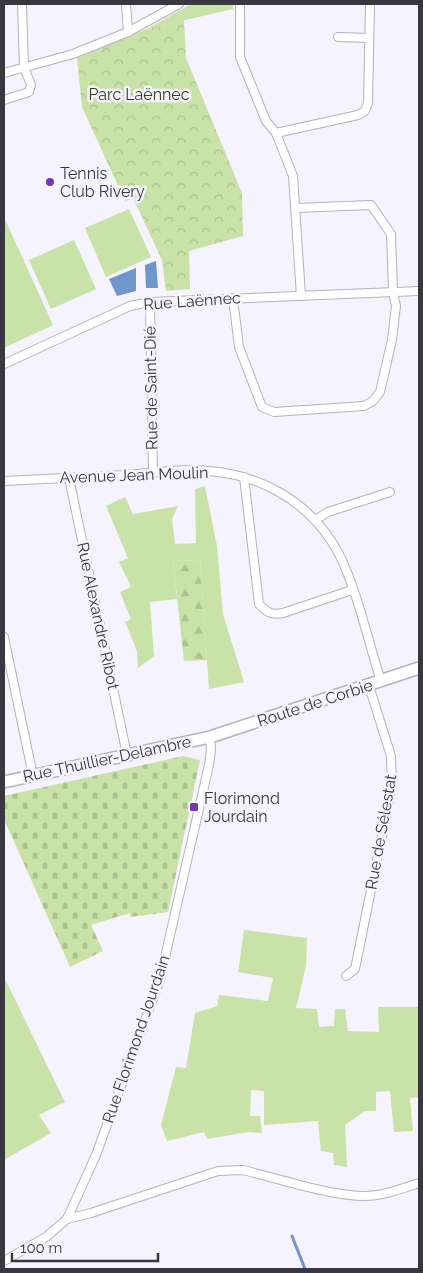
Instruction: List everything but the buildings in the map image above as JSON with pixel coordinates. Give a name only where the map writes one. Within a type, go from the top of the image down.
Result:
[{"type":"main road","name":"Route de Corbie","points":[[210,737],[419,668]]},
{"type":"main road","name":"Rue Thuillier-Delambre","points":[[4,782],[210,737]]},
{"type":"street","points":[[4,100],[29,92],[31,86],[24,67],[22,4]]},
{"type":"street","points":[[126,4],[128,32]]},
{"type":"street","points":[[4,74],[73,54],[128,32],[179,4]]},
{"type":"street","points":[[240,4],[240,57],[266,121],[276,133],[293,176],[301,296]]},
{"type":"street","points":[[276,133],[358,116],[365,111],[368,103],[370,4]]},
{"type":"street","points":[[338,38],[369,38]]},
{"type":"street","points":[[234,298],[239,347],[262,407],[274,412],[364,406],[373,401],[380,392],[392,340],[396,306],[392,292],[391,234],[372,205],[296,208]]},
{"type":"street","name":"Rue Laënnec","points":[[4,364],[130,306],[150,302],[419,291]]},
{"type":"street","name":"Rue de Saint-Dié","points":[[150,302],[153,473]]},
{"type":"street","name":"Avenue Jean Moulin","points":[[4,481],[208,470],[244,477],[284,493],[315,520],[332,542],[352,590],[381,682]]},
{"type":"street","points":[[244,477],[259,604],[274,614],[283,613],[352,590]]},
{"type":"street","name":"Rue Alexandre Ribot","points":[[70,478],[126,755]]},
{"type":"street","points":[[315,520],[328,512],[390,492]]},
{"type":"street","points":[[4,637],[33,776]]},
{"type":"street","name":"Rue de Sélestat","points":[[346,976],[355,969],[392,786],[390,756],[369,686]]},
{"type":"street","name":"Rue Florimond Jourdain","points":[[66,1219],[96,1155],[160,979],[209,765],[210,737]]},
{"type":"street","points":[[4,1261],[46,1237],[66,1219],[91,1213],[209,1174],[243,1170],[340,1193],[364,1196],[389,1193],[419,1183]]},
{"type":"green space","points":[[191,4],[233,4],[233,9],[147,29]]},
{"type":"green space","name":"Parc Laënnec","points":[[184,20],[186,58],[242,193],[243,236],[189,251],[190,289],[166,291],[162,260],[133,198],[125,201],[82,107],[77,58],[147,29]]},
{"type":"green space","points":[[129,209],[151,257],[106,277],[85,228]]},
{"type":"green space","points":[[4,217],[53,325],[4,348]]},
{"type":"green space","points":[[74,240],[96,289],[51,309],[29,260]]},
{"type":"green space","points":[[205,486],[217,546],[223,614],[244,682],[209,689],[200,560],[173,561],[177,599],[150,602],[154,656],[138,668],[137,651],[125,622],[131,619],[120,592],[131,587],[119,562],[128,558],[106,506],[125,497],[133,514],[178,506],[172,519],[175,544],[196,543],[195,489]]},
{"type":"green space","points":[[200,560],[207,660],[184,661],[173,561]]},
{"type":"green space","points":[[183,756],[200,760],[168,912],[130,917],[130,913],[91,925],[103,951],[70,967],[4,819],[4,796]]},
{"type":"green space","points":[[244,930],[307,938],[306,966],[296,1008],[317,1009],[319,1027],[334,1026],[335,1009],[345,1009],[348,1031],[379,1032],[378,1007],[419,1007],[419,1097],[410,1098],[413,1131],[394,1132],[390,1091],[376,1092],[376,1111],[365,1111],[345,1125],[347,1167],[334,1165],[333,1153],[321,1151],[318,1121],[264,1125],[264,1091],[251,1090],[250,1116],[260,1116],[262,1133],[248,1132],[207,1139],[204,1132],[167,1141],[161,1125],[176,1067],[186,1068],[195,1013],[217,1006],[219,995],[268,1001],[273,978],[238,972]]},
{"type":"green space","points":[[4,977],[65,1102],[39,1115],[51,1133],[4,1160]]},
{"type":"water","points":[[156,261],[158,288],[146,288],[145,265]]},
{"type":"water","points":[[136,268],[136,291],[117,296],[109,279]]},
{"type":"waterway","points":[[292,1236],[305,1269]]},
{"type":"place","name":"Tennis Club Rivery","points":[[50,182]]},
{"type":"place","name":"Florimond Jourdain","points":[[194,807]]}]
